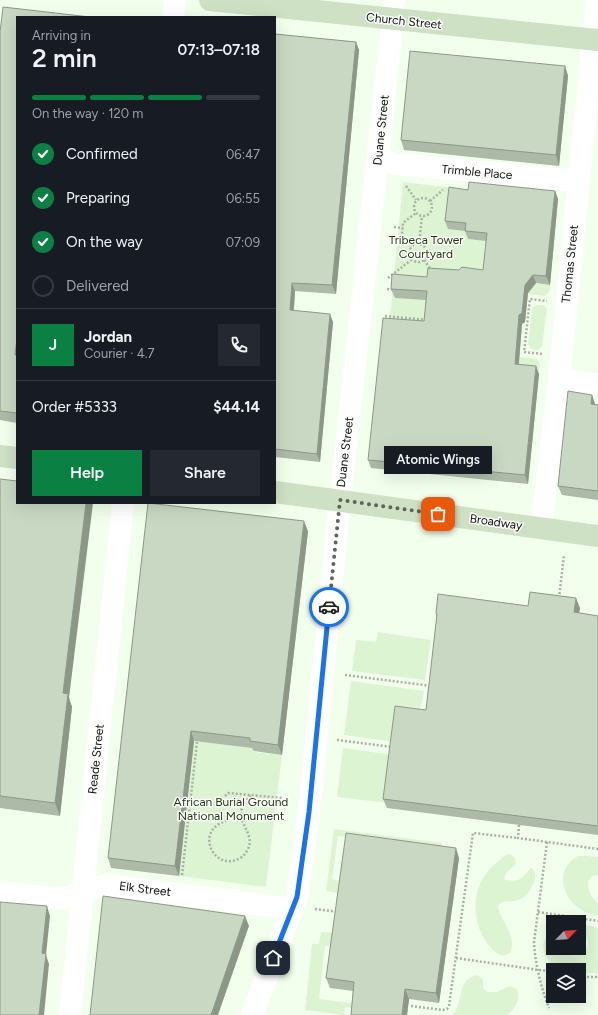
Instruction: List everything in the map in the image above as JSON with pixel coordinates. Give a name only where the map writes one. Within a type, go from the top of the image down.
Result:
[{"type":"main road","name":"Church Street","points":[[210,0],[394,10],[596,40]]},
{"type":"main road","points":[[0,456],[16,458]]},
{"type":"main road","name":"Broadway","points":[[276,492],[598,536]]},
{"type":"street","points":[[173,16],[175,0]]},
{"type":"street","name":"Thomas Street","points":[[541,528],[559,380],[579,177],[596,40],[597,0]]},
{"type":"street","name":"Duane Street","points":[[252,1015],[297,897],[309,812],[340,500],[394,10]]},
{"type":"street","name":"Trimble Place","points":[[379,154],[387,161],[397,164],[564,180],[579,177]]},
{"type":"street","points":[[559,380],[598,384]]},
{"type":"street","name":"Reade Street","points":[[70,1015],[123,504]]},
{"type":"street","name":"Elk Street","points":[[0,892],[61,899],[105,884],[292,909]]},
{"type":"path","points":[[409,190],[416,200]]},
{"type":"path","points":[[430,201],[439,193]]},
{"type":"path","points":[[425,197],[430,201],[432,206],[430,212],[425,216],[416,213],[413,205],[416,200],[425,197]]},
{"type":"path","points":[[412,246],[402,234],[403,223],[416,213]]},
{"type":"path","points":[[419,244],[422,216]]},
{"type":"path","points":[[394,227],[403,228]]},
{"type":"path","points":[[419,244],[426,250],[427,256],[424,260],[417,263],[411,260],[408,252],[412,246],[419,244]]},
{"type":"path","points":[[388,278],[411,260]]},
{"type":"path","points":[[424,260],[432,272]]},
{"type":"path","points":[[387,290],[395,290]]},
{"type":"path","points":[[541,354],[524,352],[530,299],[548,301]]},
{"type":"path","points":[[385,316],[428,320]]},
{"type":"path","points":[[558,605],[564,555]]},
{"type":"path","points":[[345,675],[434,687]]},
{"type":"path","points":[[337,740],[395,748]]},
{"type":"path","points":[[181,880],[197,742]]},
{"type":"path","points":[[226,796],[228,793],[283,798]]},
{"type":"path","points":[[227,812],[226,821],[221,822],[212,830],[209,836],[209,842],[213,853],[217,857],[228,861],[240,858],[244,855],[250,844],[250,838],[241,816],[245,801],[251,796]]},
{"type":"path","points":[[518,838],[519,825]]},
{"type":"path","points":[[411,1006],[443,1010],[447,1009],[449,1006],[473,832],[598,849]]},
{"type":"path","points":[[547,842],[534,942],[537,969],[549,1008]]},
{"type":"path","points":[[315,909],[340,912]]},
{"type":"path","points":[[538,912],[598,921]]},
{"type":"path","points":[[456,958],[546,971]]},
{"type":"path","points":[[586,977],[598,977]]},
{"type":"green space","name":"Tribeca Tower Courtyard","points":[[403,182],[453,188],[454,201],[466,226],[469,239],[490,241],[486,278],[428,330],[389,327]]},
{"type":"green space","points":[[527,282],[550,285],[549,292],[545,296],[528,294]]},
{"type":"green space","points":[[536,305],[543,305],[547,309],[542,346],[538,350],[531,349],[528,344],[532,308]]},
{"type":"green space","points":[[519,357],[537,359],[540,363],[539,374],[518,372]]},
{"type":"green space","points":[[378,632],[431,640],[425,680],[352,671],[356,640],[376,642]]},
{"type":"green space","points":[[351,681],[424,691],[421,708],[400,706],[395,742],[344,735]]},
{"type":"green space","name":"African Burial Ground National Monument","points":[[194,741],[254,748],[254,752],[282,755],[266,887],[179,876]]},
{"type":"green space","points":[[343,748],[394,755],[388,803],[337,797]]},
{"type":"green space","points":[[334,829],[442,843],[441,849],[338,836],[332,879],[340,881],[338,893],[326,891]]},
{"type":"green space","points":[[510,854],[515,858],[516,864],[506,873],[504,878],[506,880],[518,880],[531,868],[534,871],[535,877],[534,883],[525,896],[519,900],[503,902],[498,906],[499,912],[512,940],[510,953],[503,956],[492,949],[481,933],[477,923],[476,901],[478,891],[487,872],[502,858]]},
{"type":"green space","points":[[578,856],[598,857],[598,875],[592,876],[588,881],[590,893],[598,903],[598,915],[588,913],[578,908],[566,892],[563,882],[564,872],[569,863]]},
{"type":"green space","points":[[586,926],[598,928],[598,973],[586,973],[586,963],[551,963],[547,958],[543,949],[545,939],[546,955],[586,955],[588,940],[586,936]]},
{"type":"green space","points":[[321,932],[334,933],[332,946],[325,946],[319,999],[358,1004],[357,1009],[345,1007],[344,1015],[305,1010],[312,944],[319,944]]},
{"type":"green space","points":[[478,975],[483,980],[483,988],[488,992],[497,992],[510,986],[517,989],[517,1003],[508,1015],[452,1015],[456,1010],[463,986],[466,981],[471,977]]},
{"type":"building","points":[[3,7],[81,16],[16,16],[16,413],[0,411],[0,32]]},
{"type":"building","points":[[276,34],[356,42],[332,285],[292,283],[290,310],[330,314],[317,454],[276,449]]},
{"type":"building","points":[[410,51],[565,66],[556,155],[401,140]]},
{"type":"building","points":[[469,182],[555,191],[546,276],[533,275],[525,285],[522,313],[519,315],[515,364],[536,366],[525,475],[368,460],[383,318],[424,321],[427,291],[391,289],[392,274],[427,277],[428,268],[459,270],[462,267],[483,270],[487,233],[465,231],[466,223],[445,221],[449,187],[468,190]]},
{"type":"building","points":[[568,391],[592,395],[591,404],[598,405],[598,491],[558,486]]},
{"type":"building","points":[[0,479],[16,481],[16,504],[86,504],[63,693],[68,694],[55,803],[0,796]]},
{"type":"building","points":[[148,504],[304,521],[278,745],[250,741],[250,738],[191,731],[175,866],[108,858]]},
{"type":"building","points":[[530,592],[576,598],[574,612],[598,616],[598,826],[383,799],[395,706],[426,710],[438,594],[528,606]]},
{"type":"building","points":[[346,833],[456,848],[436,993],[405,989],[402,1015],[351,1015],[354,982],[326,978]]},
{"type":"building","points":[[103,896],[245,916],[211,1015],[90,1015]]},
{"type":"building","points":[[0,902],[47,906],[42,953],[46,954],[39,1015],[0,1015]]},
{"type":"way so far","points":[[329,607],[340,500],[438,514]]},
{"type":"place","name":"Atomic Wings","points":[[438,514]]},
{"type":"route","points":[[273,958],[297,897],[309,812],[329,607]]}]
